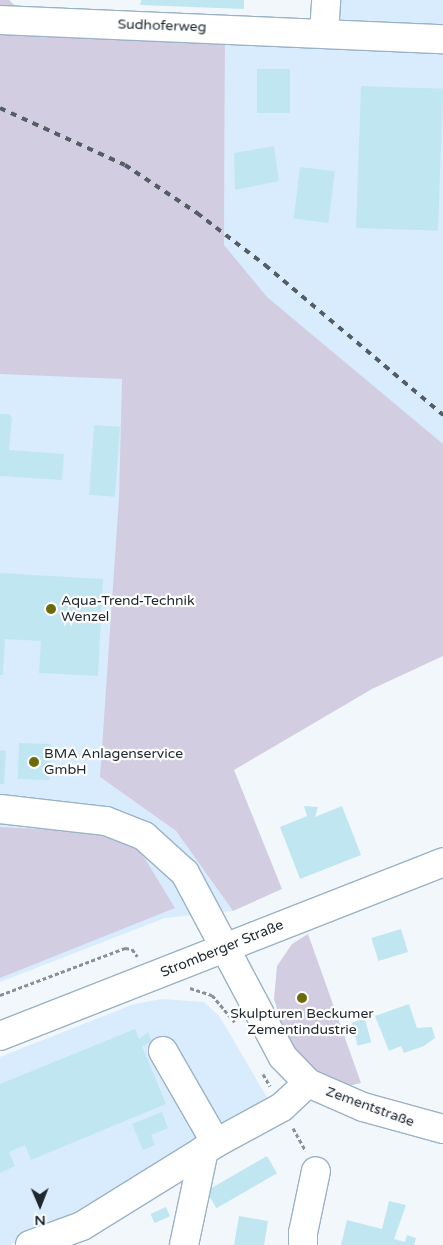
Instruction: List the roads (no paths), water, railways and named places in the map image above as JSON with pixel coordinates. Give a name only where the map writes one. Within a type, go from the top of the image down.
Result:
[{"type":"street","points":[[324,32],[326,0]]},
{"type":"street","name":"Sudhoferweg","points":[[0,20],[43,11],[443,39]]},
{"type":"street","name":"Zementstraße","points":[[0,809],[106,821],[144,836],[185,873],[227,947],[283,1057],[308,1084],[363,1108],[443,1129]]},
{"type":"street","name":"Stromberger Straße","points":[[0,1036],[443,862]]},
{"type":"street","points":[[163,1051],[210,1147],[184,1245]]},
{"type":"street","points":[[30,1245],[82,1226],[210,1147],[282,1107],[308,1084]]},
{"type":"street","points":[[303,1245],[303,1233],[316,1171]]},
{"type":"railway","points":[[0,108],[125,165],[197,213],[265,265],[443,415]]},
{"type":"place","name":"Aqua-Trend-Technik Wenzel","points":[[51,609]]},
{"type":"place","name":"BMA Anlagenservice GmbH","points":[[34,762]]},
{"type":"place","name":"Skulpturen Beckumer Zementindustrie","points":[[302,998]]}]
